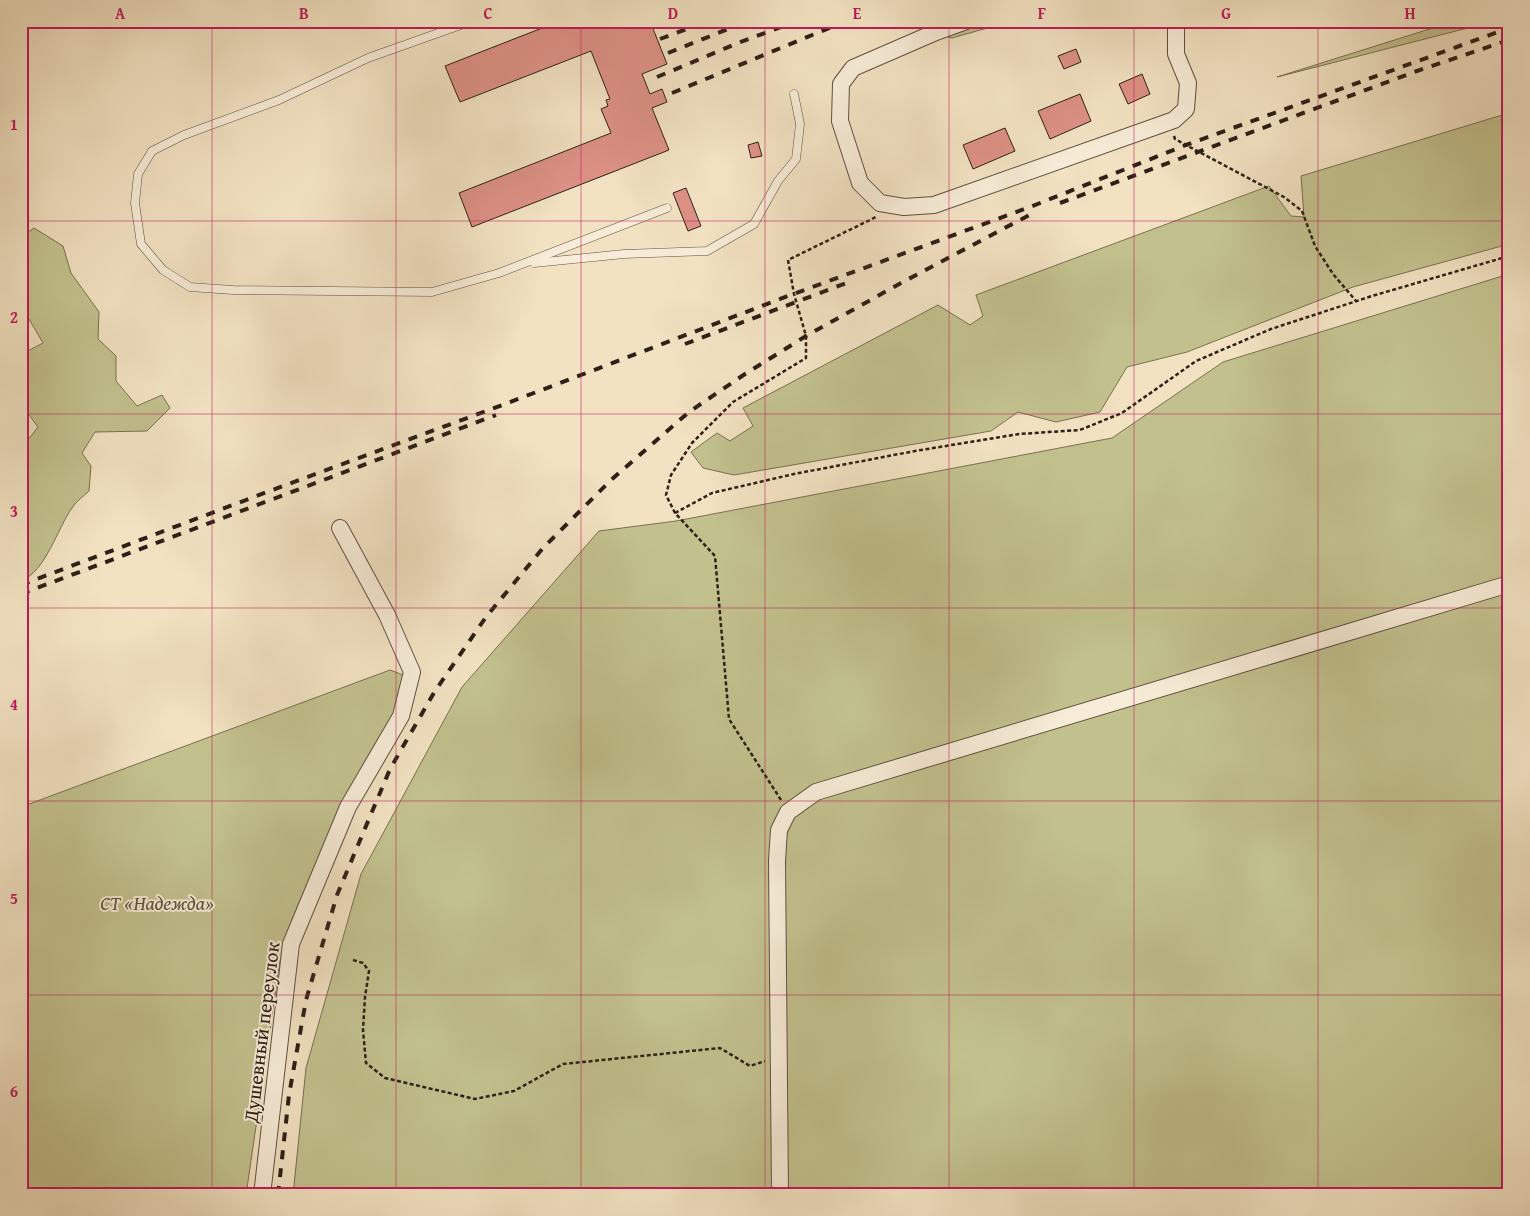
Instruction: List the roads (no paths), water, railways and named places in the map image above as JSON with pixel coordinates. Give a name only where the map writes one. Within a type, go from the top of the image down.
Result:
[{"type":"street","points":[[966,21],[853,68],[841,84],[840,121],[860,183],[880,203],[904,207],[934,205],[1174,120],[1186,109],[1188,83],[1176,54],[1176,28],[1178,21]]},
{"type":"street","name":"Душевный переулок","points":[[262,1195],[291,944],[348,807],[401,716],[412,672],[387,615],[340,528]]},
{"type":"street","points":[[780,1195],[777,861],[779,830],[788,812],[816,792],[1509,584]]},
{"type":"lane","points":[[472,21],[368,58],[279,100],[184,135],[152,151],[138,174],[135,202],[141,244],[163,270],[190,287],[233,290],[432,292],[499,273],[667,208]]},
{"type":"lane","points":[[524,263],[624,254],[707,251],[754,224],[778,181],[796,158],[800,124],[794,94]]},
{"type":"railway","points":[[660,39],[708,21]]},
{"type":"railway","points":[[668,53],[748,21]]},
{"type":"railway","points":[[657,77],[797,21]]},
{"type":"railway","points":[[672,93],[846,21]]},
{"type":"railway","points":[[21,585],[788,296],[1030,207],[1186,145],[1509,28]]},
{"type":"railway","points":[[1060,203],[1417,71],[1509,40]]},
{"type":"railway","points":[[278,1195],[289,1095],[306,1000],[337,895],[390,769],[435,691],[486,617],[543,548],[611,480],[689,412],[806,336],[1035,212]]},
{"type":"railway","points":[[685,344],[849,282]]},
{"type":"railway","points":[[21,594],[496,415]]},
{"type":"park label","name":"СТ «Надежда»","points":[[157,902]]}]
